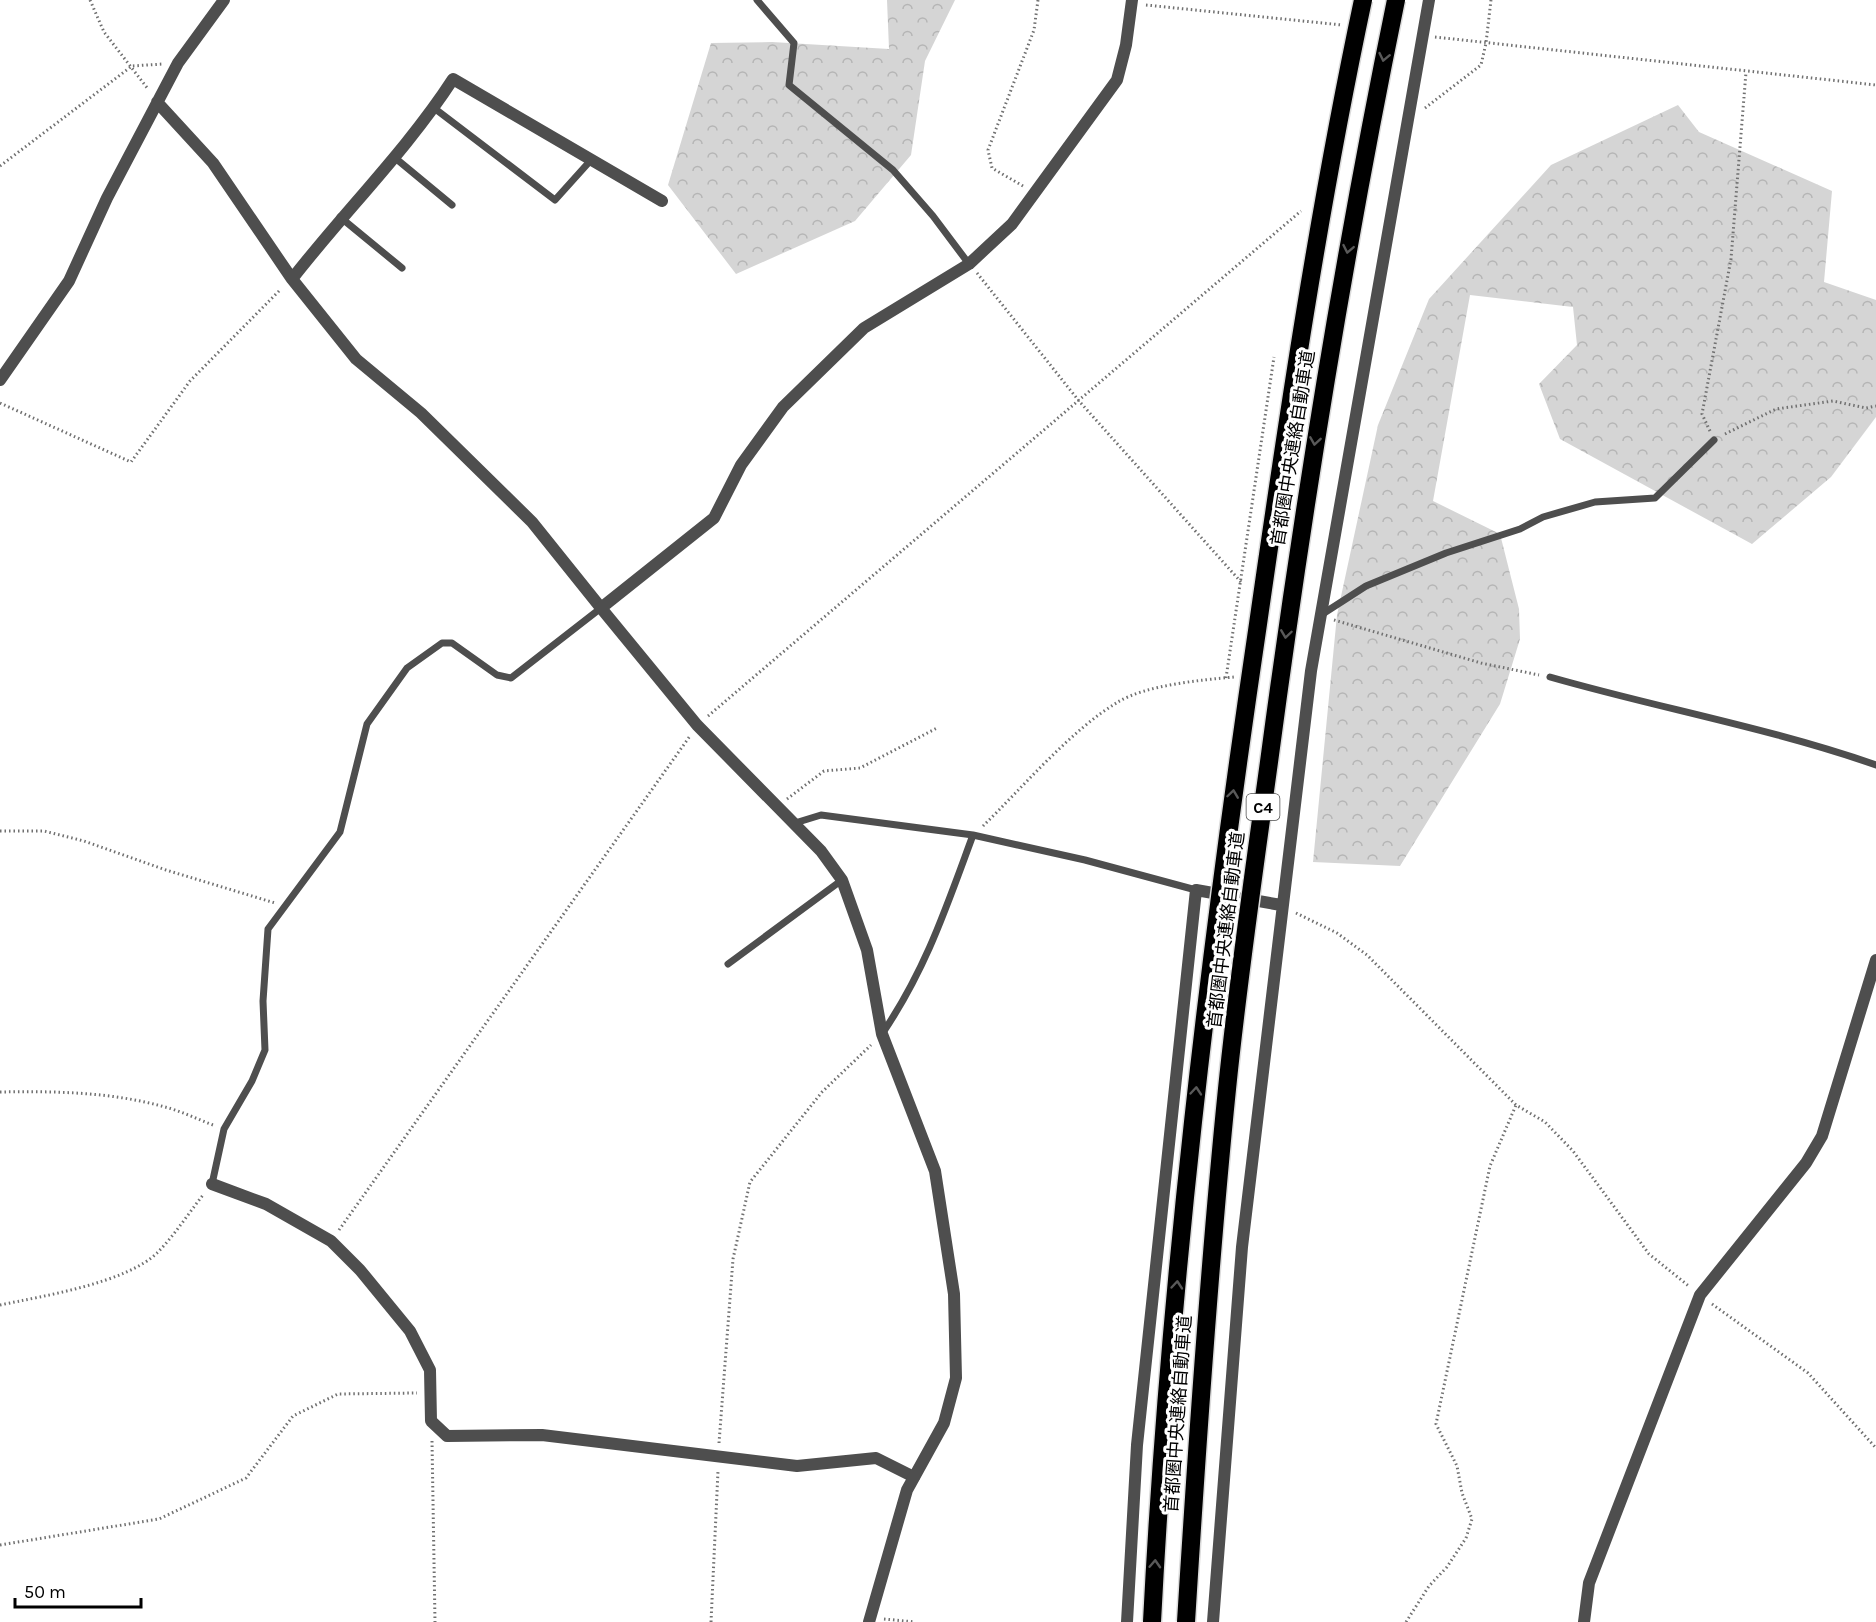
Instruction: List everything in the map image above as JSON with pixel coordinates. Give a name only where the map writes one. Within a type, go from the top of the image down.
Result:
[{"type":"highway","name":"首都圏中央連絡自動車道","points":[[1152,1622],[1166,1416],[1196,1081],[1227,831],[1304,306],[1363,0]]},
{"type":"highway","name":"首都圏中央連絡自動車道","points":[[1186,1622],[1204,1337],[1227,1085],[1260,826],[1296,556],[1334,323],[1396,0]]},
{"type":"street","points":[[0,380],[69,281],[107,198],[178,63],[224,0]]},
{"type":"street","points":[[1213,1622],[1242,1247],[1281,905],[1319,616],[1429,0]]},
{"type":"street","points":[[601,608],[714,518],[741,465],[783,407],[864,328],[969,264],[1012,224],[1117,80],[1126,45],[1132,2]]},
{"type":"street","points":[[292,279],[340,217],[434,108],[453,79],[662,201]]},
{"type":"street","points":[[158,102],[213,164],[292,279],[356,359],[421,412],[532,522],[697,725],[776,808],[795,823],[821,851],[842,880],[867,950],[882,1034],[935,1171],[954,1294],[956,1378],[944,1423],[907,1490],[870,1620]]},
{"type":"street","points":[[1127,1622],[1137,1445],[1196,890],[1281,905]]},
{"type":"street","points":[[1584,1622],[1589,1583],[1700,1295],[1806,1163],[1822,1136],[1876,960]]},
{"type":"street","points":[[212,1184],[266,1204],[331,1241],[360,1270],[410,1330],[430,1370],[431,1421],[447,1436],[542,1435],[797,1466],[876,1458],[914,1477]]},
{"type":"lane","points":[[757,0],[794,43],[789,85],[892,170],[933,216],[969,264]]},
{"type":"lane","points":[[434,108],[555,200],[591,160]]},
{"type":"lane","points":[[394,157],[452,205]]},
{"type":"lane","points":[[340,217],[402,268]]},
{"type":"lane","points":[[1319,616],[1366,586],[1446,553],[1520,529],[1543,517],[1595,502],[1655,498],[1714,440]]},
{"type":"lane","points":[[212,1184],[224,1129],[252,1082],[265,1050],[263,1001],[268,929],[340,832],[367,724],[407,668],[442,643],[452,643],[496,675],[511,678],[601,608]]},
{"type":"lane","points":[[1550,677],[1634,701],[1831,749],[1876,765]]},
{"type":"lane","points":[[795,823],[821,815],[973,835],[1085,860],[1196,890]]},
{"type":"lane","points":[[882,1034],[903,1003],[928,956],[973,835]]},
{"type":"lane","points":[[728,964],[842,880]]},
{"type":"path","points":[[90,0],[104,32],[158,102]]},
{"type":"path","points":[[1035,193],[992,168],[988,150],[1034,30],[1038,0]]},
{"type":"path","points":[[1408,121],[1481,65],[1491,0]]},
{"type":"path","points":[[1132,2],[1348,26]]},
{"type":"path","points":[[1422,36],[1876,85]]},
{"type":"path","points":[[0,166],[132,66],[178,63]]},
{"type":"path","points":[[1746,72],[1731,259],[1702,414],[1714,440],[1776,409],[1833,400],[1866,408],[1876,406]]},
{"type":"path","points":[[331,1241],[697,725],[1301,210]]},
{"type":"path","points":[[969,264],[1079,401],[1240,582]]},
{"type":"path","points":[[0,404],[131,462],[190,381],[292,279]]},
{"type":"path","points":[[1226,678],[1274,357]]},
{"type":"path","points":[[1319,616],[1481,663],[1550,677]]},
{"type":"path","points":[[973,835],[1087,725],[1119,701],[1158,688],[1237,677]]},
{"type":"path","points":[[776,808],[824,771],[860,768],[937,728]]},
{"type":"path","points":[[0,831],[44,831],[84,840],[166,870],[285,907]]},
{"type":"path","points":[[1281,905],[1337,933],[1367,955],[1516,1105],[1545,1122],[1573,1151],[1649,1254],[1700,1295],[1808,1373],[1876,1448]]},
{"type":"path","points":[[711,1622],[718,1455],[733,1259],[750,1182],[822,1092],[882,1034]]},
{"type":"path","points":[[0,1092],[53,1091],[122,1098],[166,1107],[224,1129]]},
{"type":"path","points":[[1406,1622],[1424,1594],[1447,1568],[1466,1538],[1472,1519],[1462,1492],[1457,1466],[1436,1424],[1490,1166],[1516,1105]]},
{"type":"path","points":[[0,1305],[130,1271],[157,1253],[212,1184]]},
{"type":"path","points":[[0,1545],[159,1519],[246,1478],[293,1416],[338,1394],[431,1393]]},
{"type":"path","points":[[431,1421],[435,1622]]},
{"type":"path","points":[[870,1620],[915,1622]]},
{"type":"green space","points":[[887,0],[955,0],[925,61],[911,155],[855,221],[736,274],[668,185],[711,43],[772,42],[889,49]]},
{"type":"green space","points":[[1678,105],[1699,132],[1832,191],[1824,282],[1876,300],[1876,417],[1831,477],[1752,544],[1560,439],[1539,384],[1577,345],[1573,307],[1470,295],[1433,501],[1500,534],[1519,609],[1520,639],[1500,704],[1400,866],[1313,862],[1337,615],[1378,425],[1429,299],[1551,165]]}]
